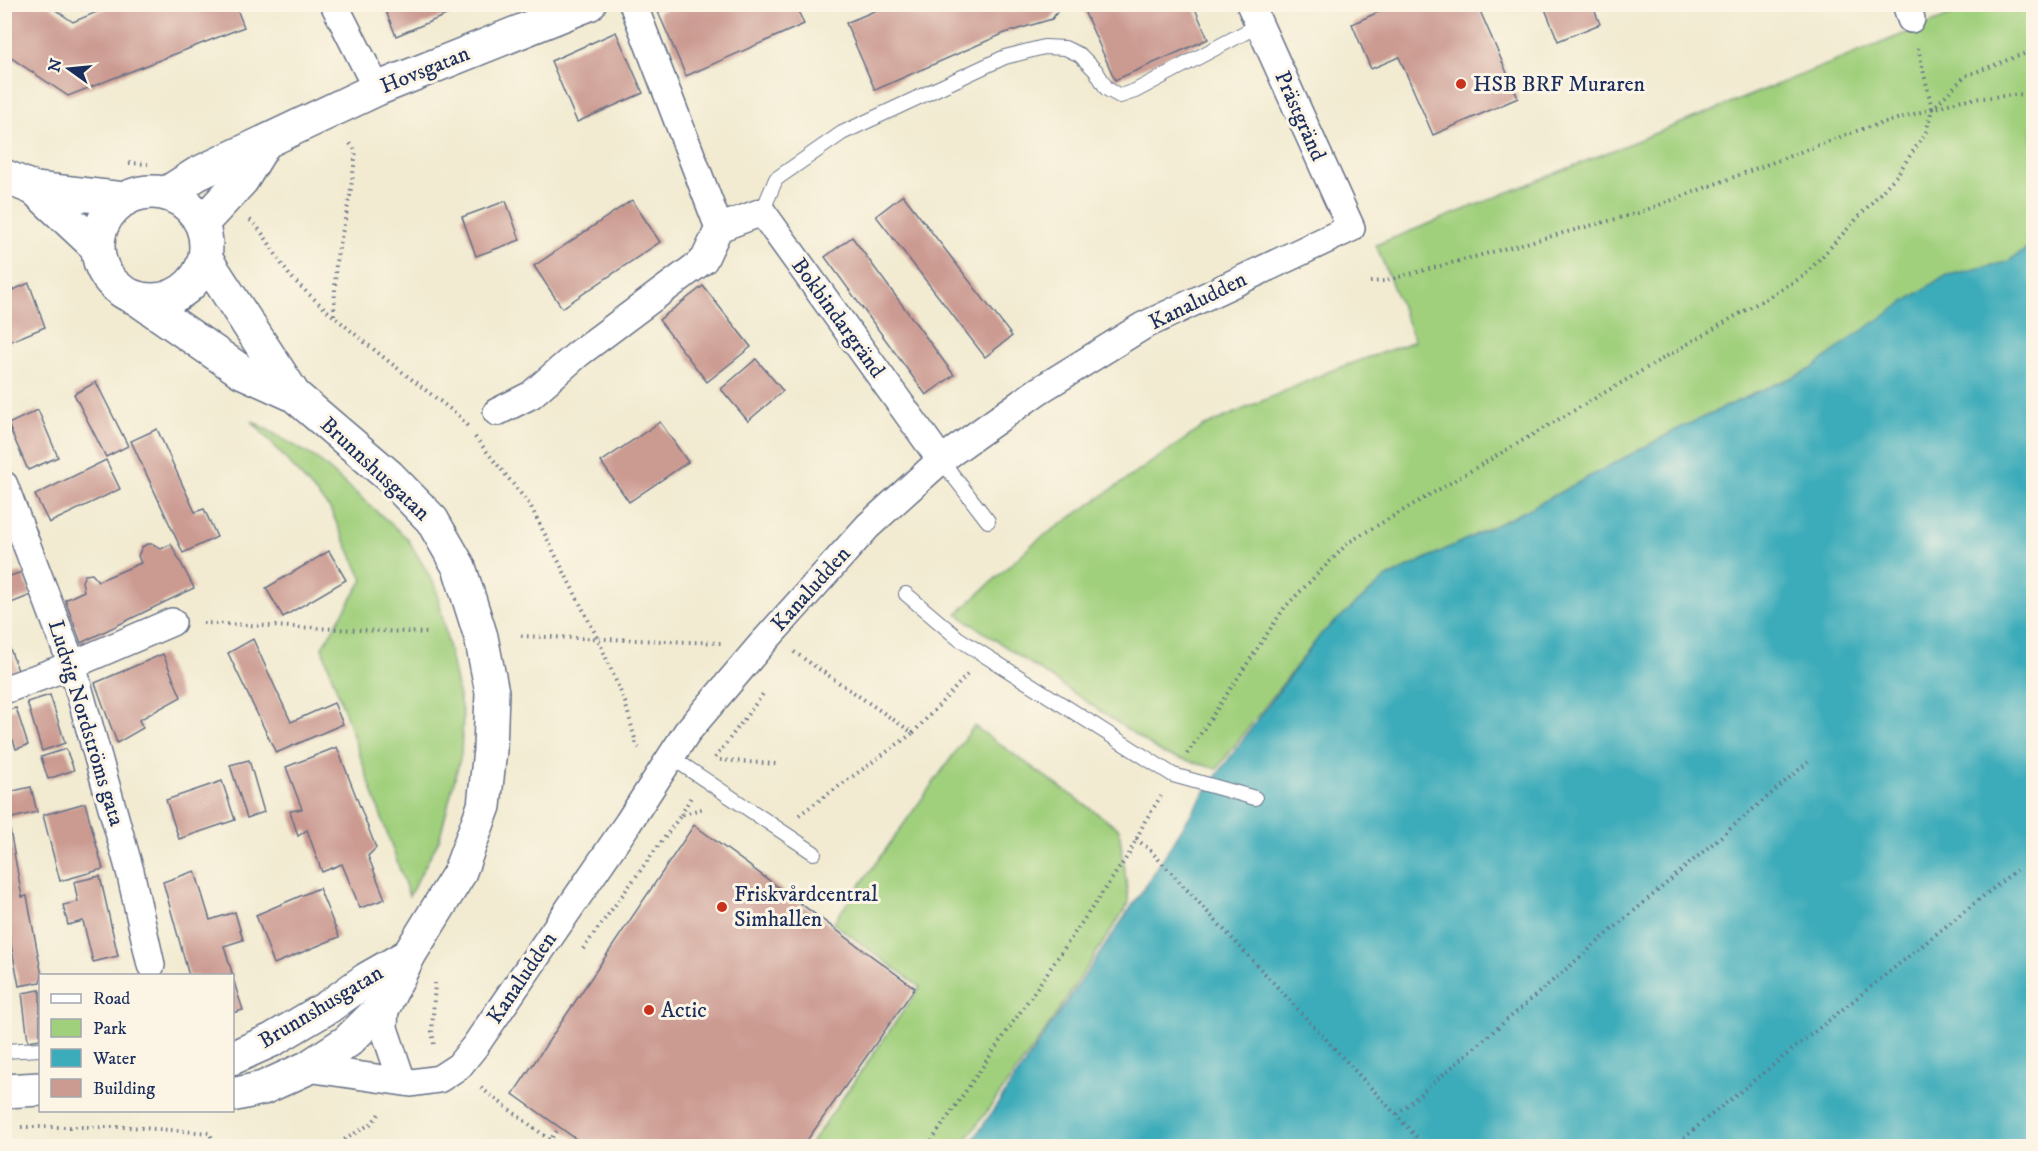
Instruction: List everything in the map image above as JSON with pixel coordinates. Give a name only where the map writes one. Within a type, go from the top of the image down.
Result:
[{"type":"main road","name":"Hovsgatan","points":[[167,193],[197,174],[377,89],[589,4]]},
{"type":"main road","points":[[167,193],[180,199],[192,209],[202,223],[242,180],[264,144]]},
{"type":"main road","name":"Brunnshusgatan","points":[[4,176],[34,189],[124,199],[138,193],[152,191],[167,193]]},
{"type":"main road","name":"Brunnshusgatan","points":[[34,189],[97,247],[104,273],[113,284],[241,371],[294,395],[389,476],[432,520],[459,567],[481,637],[492,692],[490,750],[484,806],[459,874],[409,955],[385,1004],[348,1041],[308,1068],[263,1088],[234,1095]]},
{"type":"main road","points":[[97,247],[104,220],[112,208],[124,199]]},
{"type":"main road","name":"Brunnshusgatan","points":[[202,223],[206,240],[205,258],[294,395]]},
{"type":"main road","points":[[136,298],[150,300],[179,293],[191,284],[205,258]]},
{"type":"main road","name":"Brunnshusgatan","points":[[234,1057],[272,1040],[409,955]]},
{"type":"main road","points":[[4,1091],[39,1089]]},
{"type":"street","points":[[334,4],[377,89]]},
{"type":"street","points":[[633,4],[719,228]]},
{"type":"street","name":"Prästgränd","points":[[1254,15],[1351,228]]},
{"type":"street","points":[[497,412],[531,395],[578,354],[704,260],[719,228],[762,212]]},
{"type":"street","name":"Bokbindargränd","points":[[762,212],[941,460]]},
{"type":"street","name":"Kanaludden","points":[[308,1068],[411,1083],[439,1079],[459,1066],[628,824],[687,732],[753,654],[868,526],[941,460],[1038,391],[1143,326],[1351,228]]},
{"type":"street","name":"Ludvig Nordströms gata","points":[[4,485],[72,665],[130,872],[149,970]]},
{"type":"street","points":[[4,690],[72,665],[172,622]]},
{"type":"street","points":[[385,1004],[384,1028],[402,1081]]},
{"type":"lane","points":[[762,212],[776,179],[842,133],[1005,57],[1044,47],[1065,48],[1080,55],[1096,71],[1107,89],[1120,96],[1135,91],[1254,15]]},
{"type":"lane","points":[[941,460],[988,521]]},
{"type":"lane","points":[[906,594],[959,639],[1173,775],[1255,798]]},
{"type":"lane","points":[[667,762],[734,799],[814,854]]},
{"type":"lane","points":[[4,1051],[39,1049]]},
{"type":"path","points":[[928,1146],[1129,854],[1173,775],[1285,608],[1349,542],[1804,276],[1898,175],[1926,132],[1932,109],[1908,12]]},
{"type":"path","points":[[1932,109],[1965,76],[2034,50]]},
{"type":"path","points":[[1370,282],[1384,281],[1638,213],[1856,131],[1962,100],[2034,93]]},
{"type":"path","points":[[328,112],[356,151],[350,196],[336,262],[334,316]]},
{"type":"path","points":[[226,199],[259,227],[294,280],[353,333],[459,416],[530,505],[602,648],[625,702],[637,746],[667,762]]},
{"type":"path","points":[[172,622],[428,633]]},
{"type":"path","points":[[779,830],[913,733]]},
{"type":"path","points":[[714,759],[776,764]]},
{"type":"path","points":[[1397,1114],[1808,762]]},
{"type":"path","points":[[578,956],[681,815],[734,799]]},
{"type":"path","points":[[1136,839],[1149,849],[1425,1146]]},
{"type":"path","points":[[1675,1146],[2016,870]]},
{"type":"path","points":[[435,981],[432,1031],[439,1079]]},
{"type":"path","points":[[334,1146],[372,1123],[402,1081]]},
{"type":"path","points":[[481,1088],[550,1140],[559,1128]]},
{"type":"path","points":[[16,1127],[129,1127],[210,1133],[214,1146]]},
{"type":"green space","points":[[1976,5],[2033,5],[2033,245],[2007,262],[1944,276],[1851,338],[1810,370],[1678,429],[1529,509],[1386,578],[1321,634],[1217,769],[1164,754],[957,614],[1035,542],[1203,427],[1330,371],[1415,341],[1376,245]]},
{"type":"green space","points":[[252,421],[316,458],[407,538],[436,587],[463,716],[461,755],[439,840],[409,896],[322,647],[363,580],[330,509]]},
{"type":"green space","points":[[974,726],[1119,829],[1129,903],[1044,1033],[962,1146],[809,1146],[920,987],[833,923]]},
{"type":"water","points":[[2033,245],[2033,1146],[969,1146],[1149,881],[1206,790],[1321,634],[1386,578],[1529,509],[1678,429],[1810,370],[1851,338],[1944,276],[2007,262]]},
{"type":"building","points":[[116,4],[235,4],[244,27],[68,96],[4,53],[4,5],[48,5],[73,22]]},
{"type":"building","points":[[383,4],[448,4],[451,13],[396,36]]},
{"type":"building","points":[[677,4],[795,4],[804,24],[686,76],[658,12]]},
{"type":"building","points":[[891,4],[1063,4],[1052,19],[1005,33],[875,90],[846,23]]},
{"type":"building","points":[[1081,4],[1193,4],[1208,39],[1115,80]]},
{"type":"building","name":"HSB BRF Muraren","points":[[1396,4],[1477,4],[1518,98],[1433,135],[1399,57],[1371,69],[1352,24]]},
{"type":"building","points":[[1543,4],[1592,4],[1600,24],[1558,41]]},
{"type":"building","points":[[616,32],[643,93],[577,122],[551,61]]},
{"type":"building","points":[[903,195],[1012,336],[985,357],[876,216]]},
{"type":"building","points":[[632,200],[660,242],[562,308],[534,266]]},
{"type":"building","points":[[506,201],[520,240],[476,256],[462,217]]},
{"type":"building","points":[[852,237],[954,375],[926,395],[825,257]]},
{"type":"building","points":[[29,283],[45,327],[4,344],[4,294]]},
{"type":"building","points":[[703,286],[751,347],[707,382],[659,320]]},
{"type":"building","points":[[756,359],[783,391],[748,421],[721,389]]},
{"type":"building","points":[[96,382],[128,446],[106,457],[74,394]]},
{"type":"building","points":[[38,410],[58,457],[28,470],[8,424]]},
{"type":"building","points":[[660,422],[688,462],[629,502],[601,462]]},
{"type":"building","points":[[157,429],[195,512],[204,509],[217,537],[183,553],[131,441]]},
{"type":"building","points":[[106,460],[120,489],[49,523],[35,495]]},
{"type":"building","points":[[153,544],[161,549],[171,544],[194,588],[81,643],[65,600],[84,591],[82,581],[85,575],[92,574],[98,581],[141,563],[138,556],[142,547]]},
{"type":"building","points":[[329,551],[346,580],[283,617],[266,588]]},
{"type":"building","points":[[22,572],[31,595],[4,606],[4,578]]},
{"type":"building","points":[[4,633],[19,673],[4,678]]},
{"type":"building","points":[[253,639],[291,722],[334,703],[343,724],[276,753],[228,653]]},
{"type":"building","points":[[163,654],[181,697],[139,720],[143,728],[117,743],[95,683]]},
{"type":"building","points":[[50,695],[65,743],[42,751],[27,702]]},
{"type":"building","points":[[16,708],[28,745],[16,749],[13,740],[4,743],[4,711]]},
{"type":"building","points":[[337,747],[376,848],[368,856],[385,899],[360,908],[342,864],[322,872],[307,830],[298,836],[290,811],[302,809],[286,767]]},
{"type":"building","points":[[66,749],[74,770],[48,779],[41,757]]},
{"type":"building","points":[[249,760],[264,812],[247,818],[230,765]]},
{"type":"building","points":[[222,781],[235,820],[179,839],[166,800]]},
{"type":"building","points":[[31,787],[37,812],[8,819],[22,897],[27,896],[42,974],[39,974],[39,982],[19,986],[4,908],[4,793]]},
{"type":"building","points":[[85,803],[103,869],[60,881],[43,815]]},
{"type":"building","name":"Friskvårdcentral Simhallen","points":[[694,825],[915,988],[803,1146],[586,1146],[513,1094]]},
{"type":"building","points":[[195,871],[210,920],[235,912],[243,940],[224,946],[232,974],[188,974],[163,882]]},
{"type":"building","points":[[100,876],[118,956],[93,962],[83,921],[68,925],[63,905],[78,902],[74,882]]},
{"type":"building","points":[[319,888],[339,937],[274,964],[256,915]]},
{"type":"building","points":[[234,982],[243,1010],[234,1012]]},
{"type":"building","points":[[39,990],[39,1039],[28,1041],[22,993]]},
{"type":"place","name":"HSB BRF Muraren","points":[[1461,84]]},
{"type":"place","name":"Friskvårdcentral Simhallen","points":[[722,907]]},
{"type":"place","name":"Actic","points":[[649,1010]]}]
